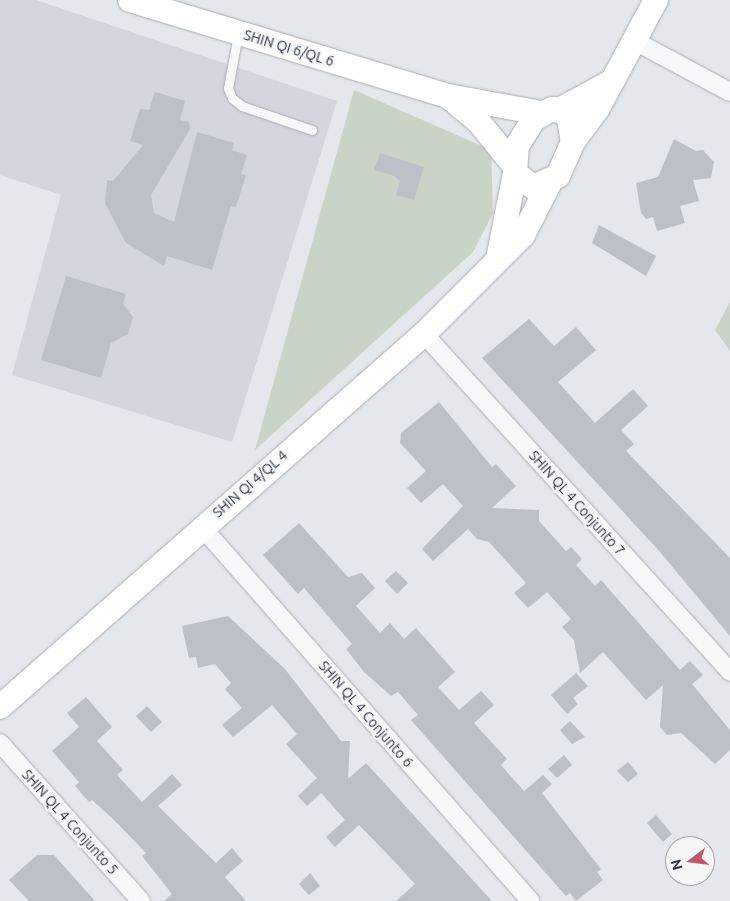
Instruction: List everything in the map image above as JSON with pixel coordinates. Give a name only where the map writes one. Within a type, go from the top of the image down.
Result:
[{"type":"street","name":"SHIN QI 6/QL 6","points":[[130,0],[448,96],[551,111]]},
{"type":"street","points":[[514,168],[533,187],[550,182],[564,168],[573,142],[591,120],[609,83],[656,0]]},
{"type":"street","points":[[633,40],[730,92]]},
{"type":"street","points":[[498,259],[514,168],[524,132],[551,111],[609,83]]},
{"type":"street","name":"SHIN QI 6/QL 6","points":[[448,96],[478,121],[514,168]]},
{"type":"street","points":[[551,111],[571,121],[573,142]]},
{"type":"street","name":"SHIN QI 4/QL 4","points":[[0,707],[201,526],[424,334],[531,224],[550,182]]},
{"type":"street","name":"SHIN QL 4 Conjunto 7","points":[[424,334],[730,672]]},
{"type":"street","name":"SHIN QL 4 Conjunto 6","points":[[201,526],[530,901]]},
{"type":"street","name":"SHIN QL 4 Conjunto 5","points":[[0,743],[141,901]]},
{"type":"lane","points":[[238,33],[228,88],[232,98],[242,106],[312,130]]},
{"type":"shaded area","points":[[0,0],[36,0],[337,101],[232,442],[12,375],[61,195],[0,175]]},
{"type":"green space","points":[[354,90],[491,150],[493,213],[473,252],[255,450]]},
{"type":"green space","points":[[730,302],[730,351],[715,330]]},
{"type":"building","points":[[155,92],[185,101],[180,120],[189,122],[190,129],[151,195],[154,213],[174,222],[197,132],[234,143],[232,150],[247,155],[241,174],[246,175],[236,207],[231,206],[212,270],[167,256],[164,266],[126,243],[105,203],[107,180],[113,181],[143,145],[130,141],[140,109],[149,110]]},
{"type":"building","points":[[674,139],[696,151],[703,150],[714,162],[711,178],[693,180],[699,201],[680,206],[685,223],[657,231],[653,217],[646,219],[641,213],[636,183],[658,177]]},
{"type":"building","points":[[380,153],[424,167],[414,200],[396,195],[400,181],[394,176],[374,170]]},
{"type":"building","points":[[599,225],[656,256],[646,276],[592,243]]},
{"type":"building","points":[[66,276],[126,294],[123,304],[133,317],[128,334],[111,343],[101,378],[41,360]]},
{"type":"building","points":[[529,319],[554,346],[576,327],[596,350],[558,382],[595,423],[633,389],[648,406],[621,430],[634,444],[626,451],[730,558],[730,636],[660,552],[482,358]]},
{"type":"building","points":[[439,402],[492,467],[496,464],[516,486],[492,508],[539,510],[539,521],[566,551],[571,547],[582,559],[576,565],[595,586],[601,580],[680,670],[690,661],[703,675],[692,684],[730,730],[730,750],[715,764],[681,733],[667,735],[660,727],[663,685],[646,700],[603,652],[580,673],[574,640],[562,627],[571,619],[547,592],[528,608],[514,593],[526,583],[489,542],[477,539],[468,529],[433,561],[422,549],[463,506],[443,484],[421,503],[407,488],[426,471],[400,443],[401,433]]},
{"type":"building","points":[[299,523],[348,577],[362,573],[375,588],[356,606],[380,633],[390,623],[404,639],[416,628],[455,672],[438,687],[459,710],[481,691],[494,705],[474,723],[507,759],[501,765],[524,791],[543,775],[552,784],[542,793],[601,869],[597,872],[603,880],[576,901],[570,893],[566,896],[411,720],[418,715],[398,692],[391,696],[364,672],[346,649],[352,644],[304,588],[298,594],[263,555]]},
{"type":"building","points":[[396,571],[408,583],[397,594],[385,581]]},
{"type":"building","points":[[228,616],[285,669],[341,741],[350,741],[348,779],[366,763],[492,901],[396,901],[415,884],[393,860],[359,825],[335,847],[326,837],[345,820],[321,793],[307,806],[298,796],[317,778],[286,744],[297,734],[272,705],[233,737],[222,725],[242,708],[225,689],[231,683],[215,664],[198,668],[196,657],[189,658],[182,626]]},
{"type":"building","points":[[576,673],[588,686],[573,698],[578,704],[567,714],[551,695]]},
{"type":"building","points":[[86,697],[112,727],[97,741],[123,770],[117,775],[142,802],[172,774],[182,785],[158,806],[216,863],[232,848],[243,861],[225,877],[246,901],[164,901],[172,894],[142,856],[146,853],[92,800],[89,802],[75,786],[79,782],[52,751],[79,727],[67,713]]},
{"type":"building","points":[[147,706],[162,722],[151,732],[136,716]]},
{"type":"building","points":[[570,721],[585,737],[572,744],[560,730]]},
{"type":"building","points":[[564,755],[572,765],[557,778],[548,769]]},
{"type":"building","points":[[628,762],[638,774],[628,782],[617,771]]},
{"type":"building","points":[[656,815],[672,834],[665,836],[663,842],[647,823]]},
{"type":"building","points":[[37,855],[54,855],[95,901],[29,901],[9,880]]},
{"type":"building","points":[[310,873],[320,886],[309,895],[299,884]]}]
